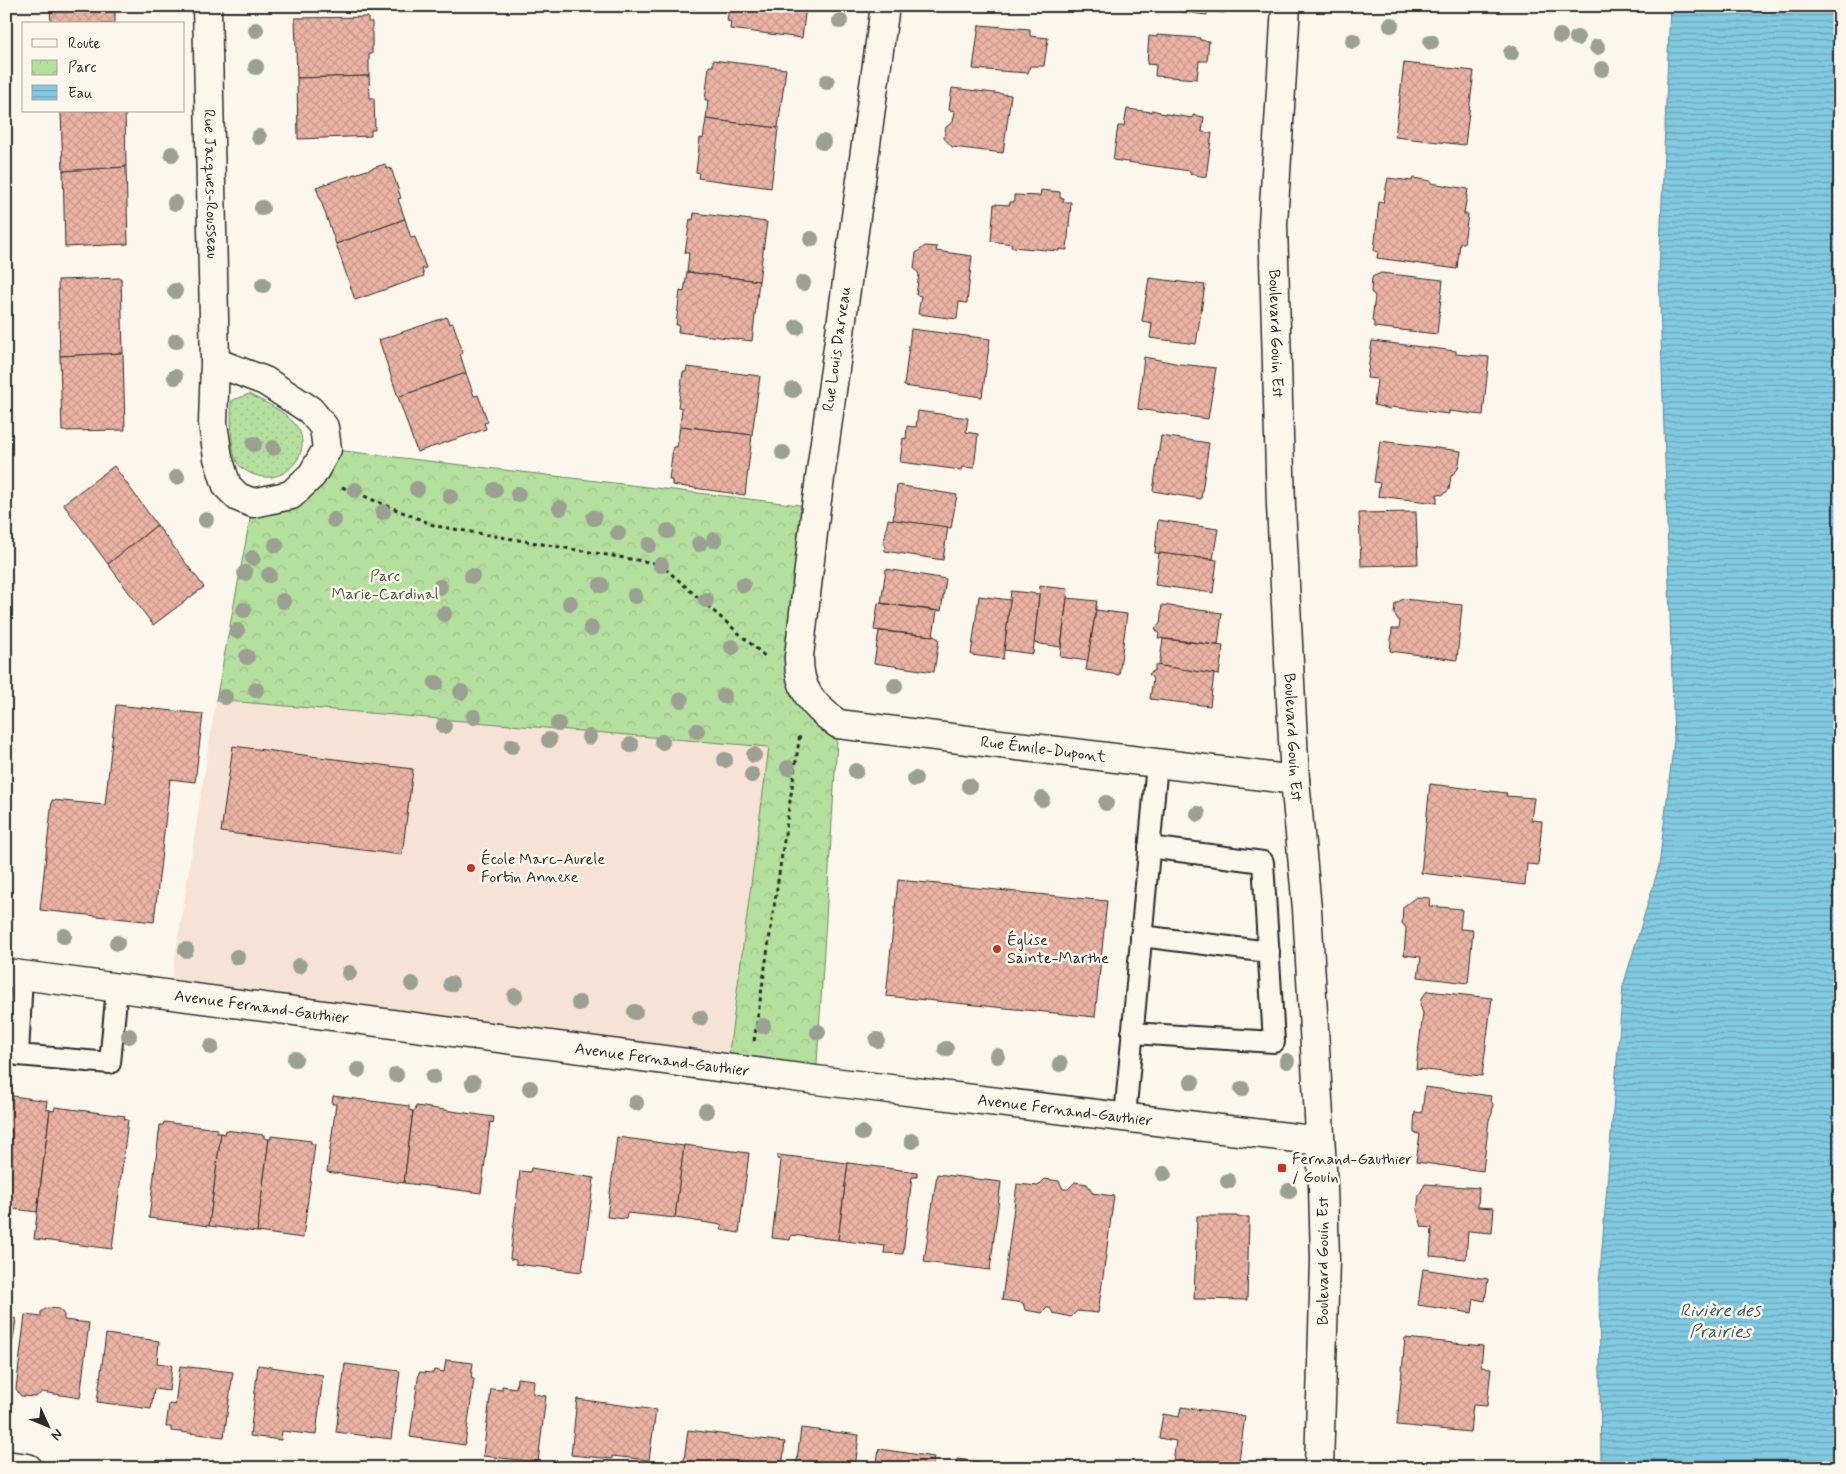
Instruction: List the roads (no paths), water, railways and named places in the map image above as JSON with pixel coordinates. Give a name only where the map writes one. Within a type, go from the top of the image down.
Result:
[{"type":"street","name":"Rue Jacques-Rousseau","points":[[207,6],[215,362],[213,423],[218,458],[227,486],[238,497],[253,503],[291,495],[312,475],[328,449],[324,427],[310,410],[265,382],[215,362]]},
{"type":"street","name":"Rue Louis Darveau","points":[[806,691],[798,674],[816,507],[885,6]]},
{"type":"street","name":"Boulevard Gouin Est","points":[[1286,6],[1273,224],[1281,506],[1295,780],[1307,909],[1325,1260],[1319,1468]]},
{"type":"street","name":"Rue Émile-Dupont","points":[[806,691],[821,711],[838,724],[1295,780]]},
{"type":"street","name":"Avenue Fernand-Gauthier","points":[[14,974],[750,1072],[1320,1141]]},
{"type":"street","points":[[6,1465],[28,1468]]},
{"type":"lane","points":[[1125,1117],[1157,763]]},
{"type":"lane","points":[[1132,1033],[1274,1042],[1263,862],[1149,846]]},
{"type":"lane","points":[[1141,936],[1269,952]]},
{"type":"lane","points":[[14,974],[18,1055],[110,1063],[117,988]]},
{"type":"water","name":"Rivière des Prairies","points":[[1670,6],[1840,6],[1840,1468],[1601,1468],[1599,1285],[1623,986],[1659,866],[1674,740],[1659,273]]},
{"type":"place","name":"École Marc-Aurele Fortin Annexe","points":[[471,868]]},
{"type":"place","name":"Église Sainte-Marthe","points":[[997,949]]},
{"type":"place","name":"Fernand-Gauthier / Gouin","points":[[1282,1168]]},
{"type":"park label","name":"Parc Marie-Cardinal","points":[[385,585]]}]
